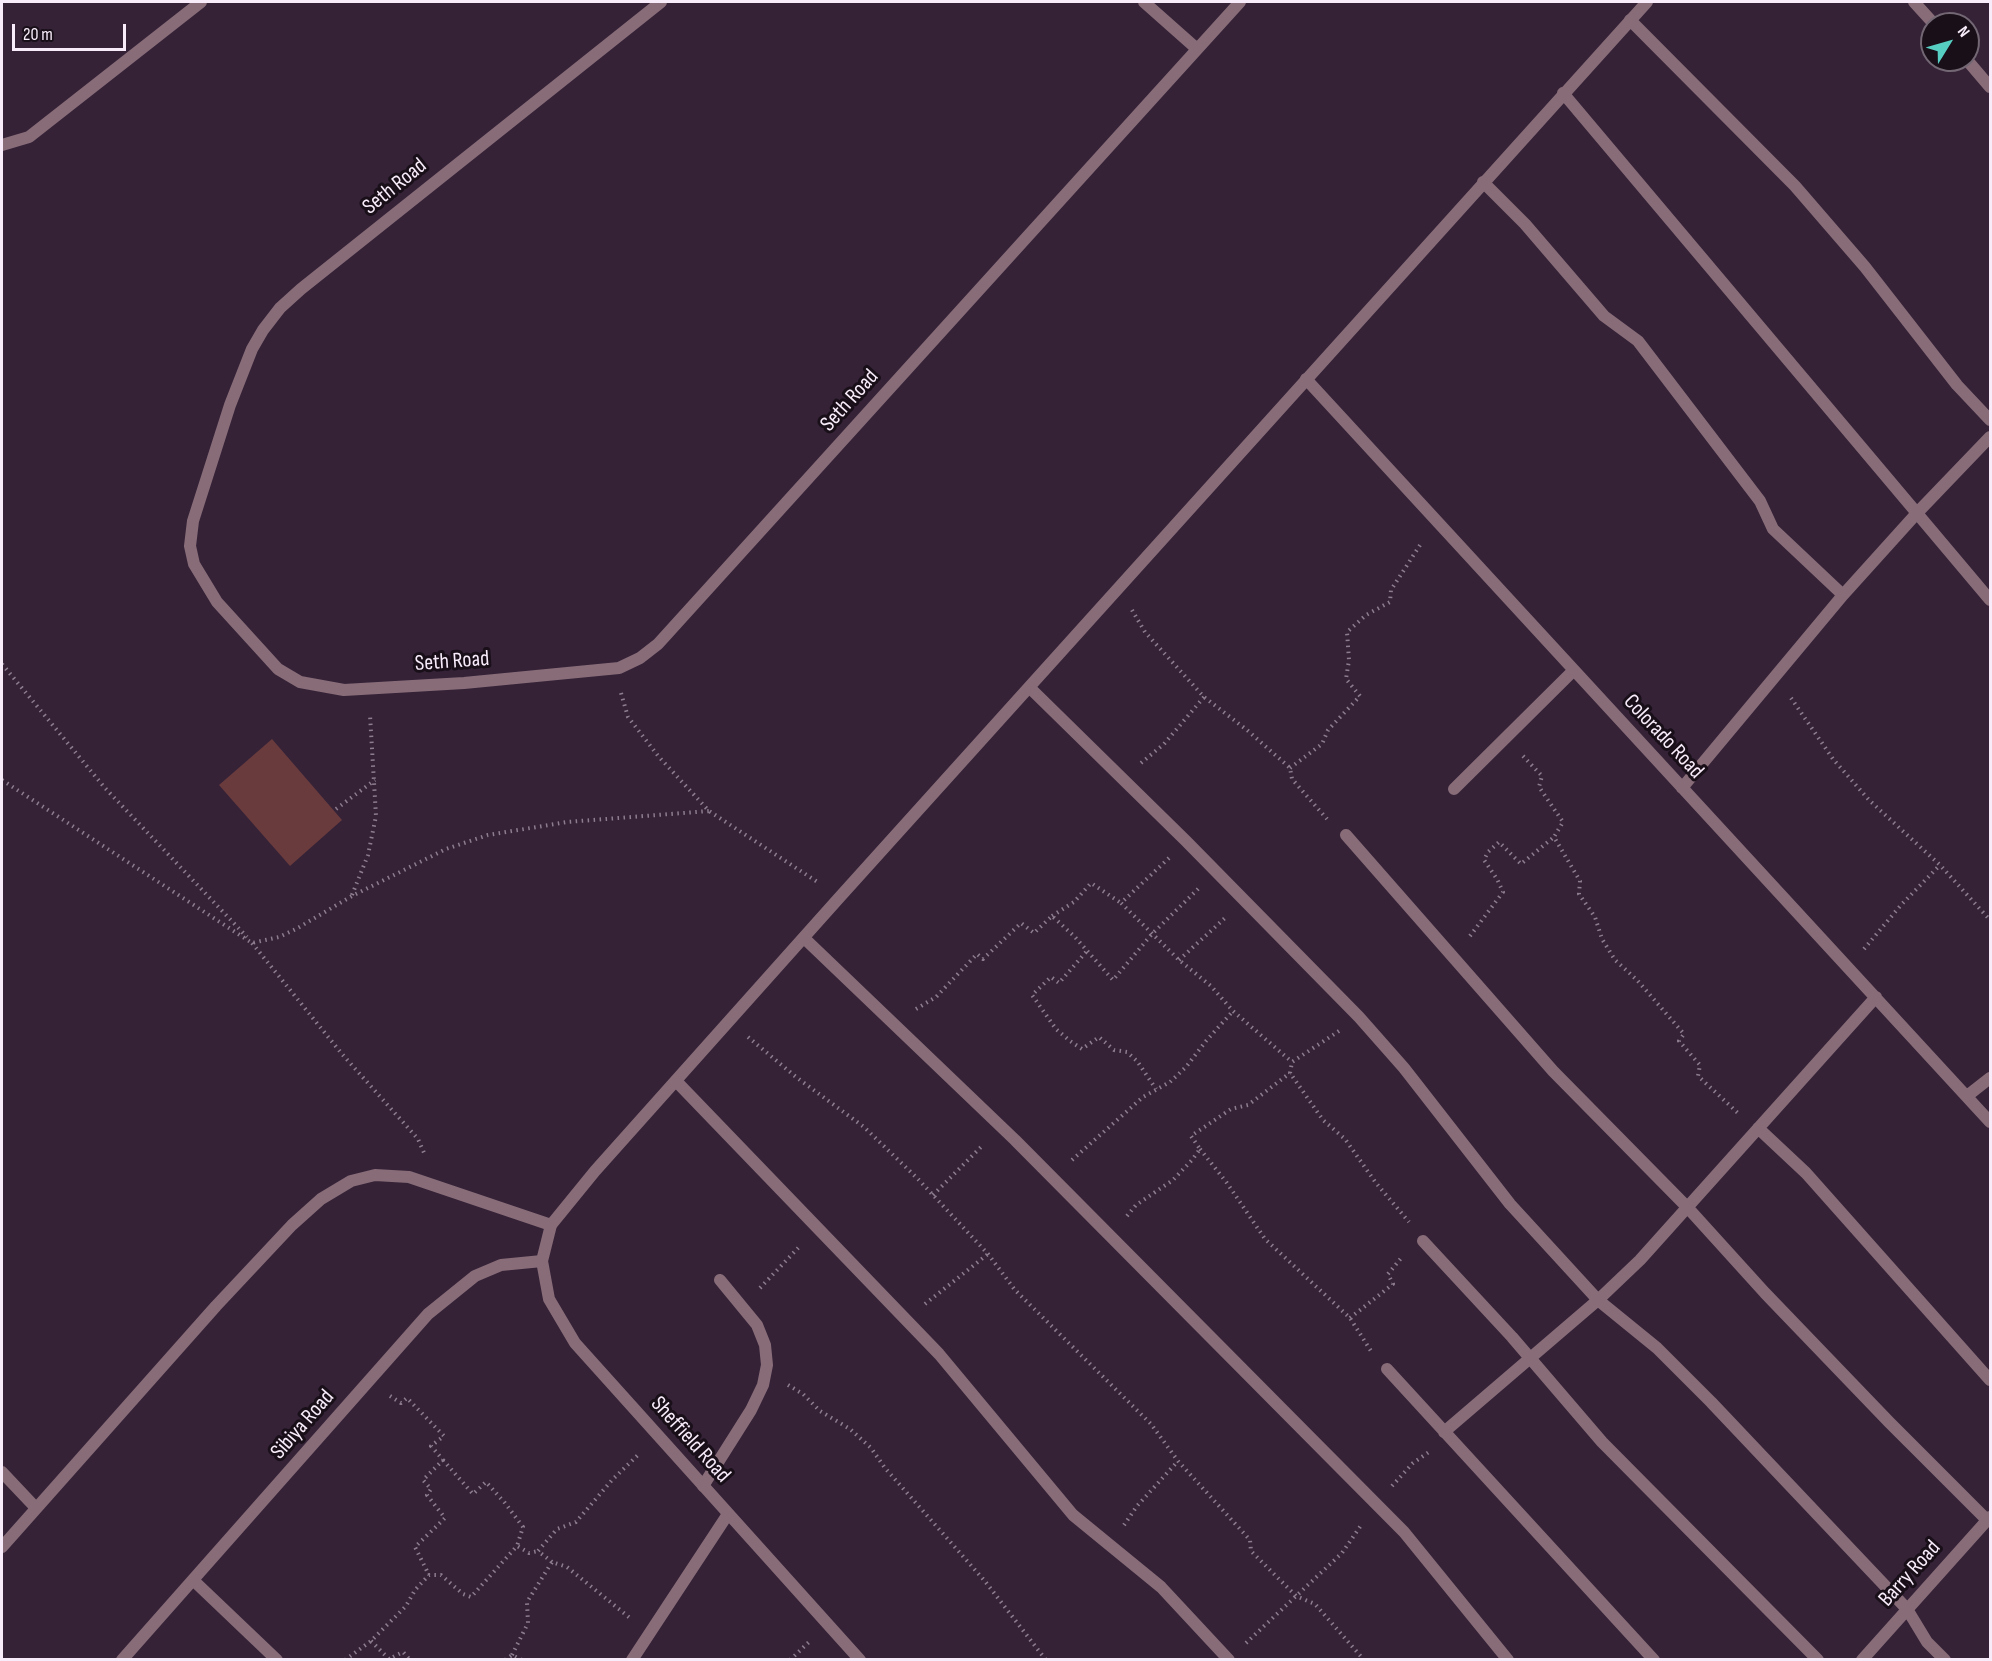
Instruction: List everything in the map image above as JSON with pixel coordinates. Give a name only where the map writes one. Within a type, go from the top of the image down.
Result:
[{"type":"street","points":[[2,146],[29,137],[201,2]]},
{"type":"street","name":"Seth Road","points":[[661,2],[302,289],[280,308],[262,330],[252,349],[224,426],[194,521],[190,546],[194,564],[217,602],[278,669],[300,682],[344,690],[464,682],[600,671],[619,668],[640,658],[658,644],[1240,2]]},
{"type":"street","points":[[1144,2],[1197,49]]},
{"type":"street","points":[[2,1547],[35,1507],[216,1306],[321,1199],[351,1181],[375,1175],[410,1177],[551,1225],[580,1188],[729,1021],[1647,2]]},
{"type":"street","points":[[1630,20],[1795,186],[1865,267],[1957,385],[1990,420]]},
{"type":"street","points":[[1977,72],[1990,87]]},
{"type":"street","points":[[1563,93],[1990,600]]},
{"type":"street","points":[[1483,182],[1525,224],[1604,316],[1638,341],[1760,501],[1773,529],[1843,595]]},
{"type":"street","name":"Colorado Road","points":[[1306,379],[1990,1122]]},
{"type":"street","points":[[1682,788],[1843,595],[1990,437]]},
{"type":"street","points":[[1454,789],[1573,671]]},
{"type":"street","points":[[1030,688],[1125,780],[1359,1017],[1404,1068],[1510,1204],[1598,1300],[1685,1375],[1907,1609],[1927,1642],[1945,1659]]},
{"type":"street","points":[[1346,835],[1553,1071],[1688,1208],[1765,1293],[1989,1519]]},
{"type":"street","points":[[804,938],[1000,1126],[1376,1504],[1424,1555],[1508,1659]]},
{"type":"street","points":[[1444,1432],[1598,1300],[1688,1208],[1876,997]]},
{"type":"street","points":[[1967,1096],[1990,1078]]},
{"type":"street","points":[[676,1081],[939,1354],[1057,1498],[1090,1531],[1161,1587],[1229,1659]]},
{"type":"street","points":[[1758,1128],[1806,1173],[1990,1380]]},
{"type":"street","name":"Sheffield Road","points":[[551,1225],[542,1261],[549,1299],[574,1342],[860,1659]]},
{"type":"street","points":[[1422,1241],[1602,1442],[1818,1659]]},
{"type":"street","name":"Sibiya Road","points":[[122,1659],[428,1314],[475,1276],[501,1265],[542,1261]]},
{"type":"street","points":[[703,1486],[751,1410],[763,1385],[767,1365],[765,1345],[757,1325],[720,1280]]},
{"type":"street","points":[[1388,1369],[1654,1659]]},
{"type":"street","points":[[2,1472],[35,1507]]},
{"type":"street","points":[[632,1659],[728,1514]]},
{"type":"street","name":"Barry Road","points":[[1862,1659],[1989,1519]]},
{"type":"street","points":[[193,1580],[277,1659]]},
{"type":"path","points":[[1290,768],[1322,744],[1328,730],[1360,696],[1346,679],[1349,660],[1347,632],[1366,615],[1390,602],[1391,590],[1437,523]]},
{"type":"path","points":[[1117,591],[1145,632],[1204,697],[1247,730],[1290,768],[1292,779],[1346,835]]},
{"type":"path","points":[[2,664],[105,788],[252,942],[342,1054],[417,1140],[439,1185]]},
{"type":"path","points":[[1777,673],[1800,714],[1833,759],[1870,801],[1940,865],[1990,920]]},
{"type":"path","points":[[620,686],[628,717],[659,757],[709,811],[812,878]]},
{"type":"path","points":[[1125,780],[1164,744],[1204,697]]},
{"type":"path","points":[[352,896],[368,855],[376,816],[376,779],[370,706]]},
{"type":"path","points":[[1451,955],[1478,927],[1503,892],[1484,860],[1488,852],[1499,842],[1521,864],[1554,837],[1563,822],[1539,787],[1542,776],[1504,739]]},
{"type":"path","points":[[336,809],[376,779]]},
{"type":"path","points":[[2,780],[252,942],[296,929],[352,896],[446,849],[488,835],[567,822],[709,811]]},
{"type":"path","points":[[1554,837],[1580,880],[1579,894],[1595,917],[1602,939],[1615,960],[1637,980],[1684,1034],[1679,1041],[1700,1065],[1698,1076],[1734,1110],[1758,1128]]},
{"type":"path","points":[[1121,903],[1186,841]]},
{"type":"path","points":[[1848,969],[1901,905],[1940,865]]},
{"type":"path","points":[[1052,915],[1113,980],[1152,934],[1216,871]]},
{"type":"path","points":[[892,1023],[936,997],[977,954],[983,959],[1021,922],[1034,933],[1052,915],[1074,902],[1091,883],[1121,903],[1179,960],[1211,986],[1233,1011],[1292,1062]]},
{"type":"path","points":[[1179,960],[1243,898]]},
{"type":"path","points":[[1086,952],[1059,983],[1051,976],[1032,995],[1056,1029],[1070,1041],[1082,1049],[1099,1037],[1114,1050],[1127,1052],[1137,1061],[1156,1089]]},
{"type":"path","points":[[1051,1178],[1107,1127],[1156,1089],[1170,1082],[1186,1067],[1210,1035],[1233,1011]]},
{"type":"path","points":[[1359,1017],[1292,1062],[1290,1073],[1248,1105],[1231,1110],[1191,1136],[1227,1183],[1264,1239],[1350,1318],[1371,1352],[1388,1369]]},
{"type":"path","points":[[729,1021],[796,1077],[864,1127],[933,1195],[988,1254],[1015,1290],[1151,1424],[1178,1461],[1250,1539],[1251,1551],[1296,1596],[1315,1604],[1364,1659]]},
{"type":"path","points":[[1290,1073],[1323,1120],[1346,1139],[1376,1183],[1414,1227],[1422,1241],[1408,1249],[1388,1274],[1393,1284],[1350,1318]]},
{"type":"path","points":[[933,1195],[1000,1126]]},
{"type":"path","points":[[1108,1237],[1136,1205],[1173,1180],[1200,1149]]},
{"type":"path","points":[[743,1307],[817,1229]]},
{"type":"path","points":[[908,1322],[929,1299],[988,1254]]},
{"type":"path","points":[[767,1365],[782,1382],[803,1394],[820,1411],[850,1429],[871,1448],[885,1468],[984,1580],[1046,1659]]},
{"type":"path","points":[[345,1659],[371,1641],[406,1606],[415,1590],[429,1575],[441,1575],[463,1594],[471,1597],[517,1546],[523,1527],[486,1482],[474,1494],[431,1446],[444,1436],[407,1398],[401,1403],[372,1378]]},
{"type":"path","points":[[1229,1659],[1342,1552],[1376,1504],[1413,1463],[1441,1444],[1444,1432]]},
{"type":"path","points":[[517,1546],[529,1553],[538,1551],[557,1529],[576,1522],[612,1480],[658,1437]]},
{"type":"path","points":[[429,1575],[415,1547],[445,1518],[427,1495],[431,1489],[423,1480],[442,1460]]},
{"type":"path","points":[[1110,1546],[1137,1506],[1178,1461]]},
{"type":"path","points":[[538,1551],[552,1562],[567,1566],[649,1633]]},
{"type":"path","points":[[505,1659],[512,1655],[528,1623],[527,1602],[552,1562]]},
{"type":"path","points":[[371,1641],[389,1659],[402,1652],[410,1659]]},
{"type":"path","points":[[512,1655],[522,1659]]},
{"type":"shaded area","points":[[272,739],[342,820],[290,866],[219,785]]}]
